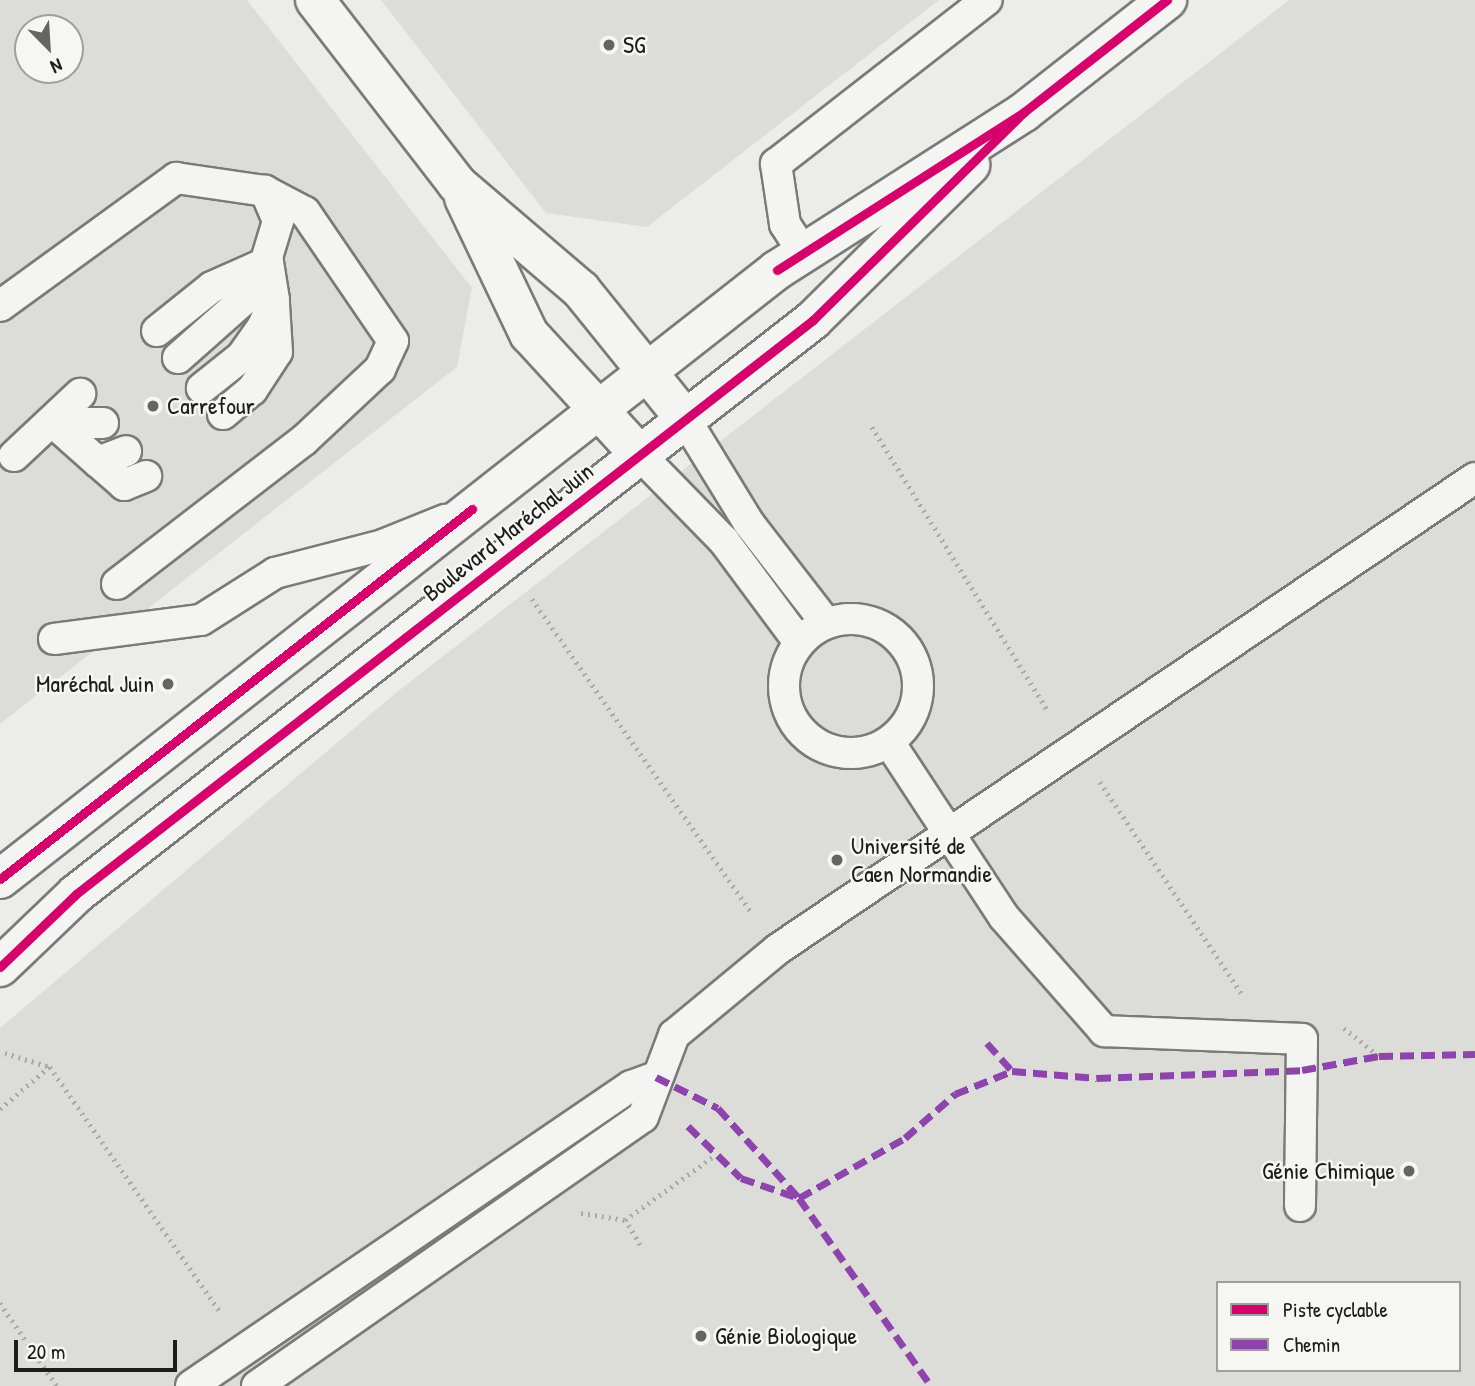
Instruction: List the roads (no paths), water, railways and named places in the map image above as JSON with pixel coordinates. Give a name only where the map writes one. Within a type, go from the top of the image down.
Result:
[{"type":"main road","points":[[315,0],[457,184],[581,290],[685,419]]},
{"type":"main road","name":"Boulevard Maréchal Juin","points":[[0,879],[803,252],[1024,112],[1167,0]]},
{"type":"main road","name":"Boulevard Maréchal Juin","points":[[0,967],[76,894],[813,320],[1024,112]]},
{"type":"main road","points":[[457,184],[529,334],[595,413],[639,454]]},
{"type":"lane","points":[[803,252],[785,224],[776,164],[987,0]]},
{"type":"lane","points":[[0,306],[176,178],[265,191],[305,212],[393,341],[380,369],[304,440],[117,584]]},
{"type":"lane","points":[[178,358],[233,315],[258,287],[268,262],[278,221],[265,191]]},
{"type":"lane","points":[[223,414],[252,390],[278,352],[268,262]]},
{"type":"lane","points":[[157,331],[212,287],[268,262]]},
{"type":"lane","points":[[202,388],[241,357],[274,300]]},
{"type":"lane","points":[[14,456],[54,422],[80,394]]},
{"type":"lane","points":[[685,419],[748,522],[826,623]]},
{"type":"lane","points":[[54,422],[103,423]]},
{"type":"lane","points":[[54,422],[124,485],[146,476]]},
{"type":"lane","points":[[98,462],[108,463],[126,451]]},
{"type":"lane","points":[[639,454],[724,541],[799,642]]},
{"type":"lane","points":[[257,1386],[643,1117],[674,1035],[778,949],[1475,478]]},
{"type":"lane","points":[[54,639],[201,620],[275,573],[383,545],[472,509]]},
{"type":"lane","points":[[869,621],[905,645],[919,686],[905,727],[889,742],[848,753],[808,739],[794,723],[783,682],[799,642],[826,623],[869,621]]},
{"type":"lane","points":[[889,742],[1004,917],[1104,1031],[1302,1039],[1300,1206]]},
{"type":"lane","points":[[191,1386],[631,1086],[656,1077]]},
{"type":"place","name":"SG","points":[[609,45]]},
{"type":"place","name":"Carrefour","points":[[153,406]]},
{"type":"place","name":"Maréchal Juin","points":[[168,684]]},
{"type":"place","name":"Université de Caen Normandie","points":[[837,860]]},
{"type":"place","name":"Génie Chimique","points":[[1409,1171]]},
{"type":"place","name":"Génie Biologique","points":[[701,1336]]}]
